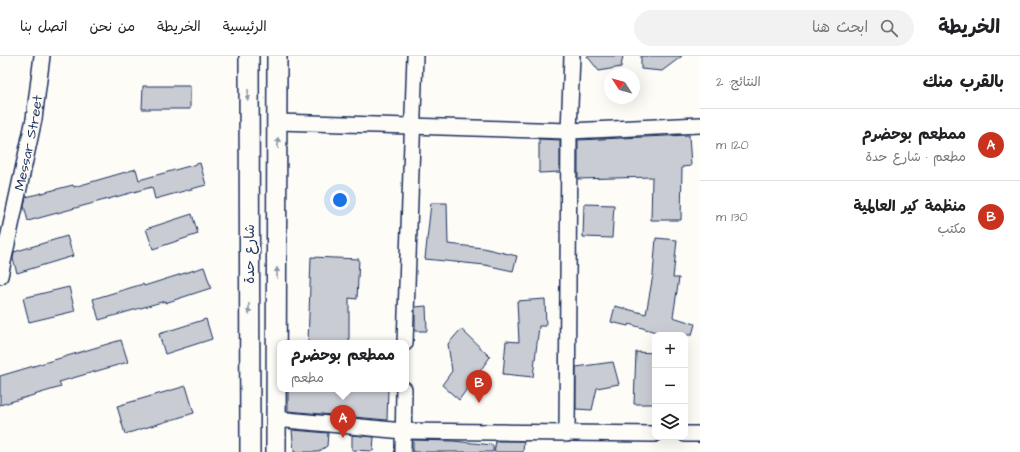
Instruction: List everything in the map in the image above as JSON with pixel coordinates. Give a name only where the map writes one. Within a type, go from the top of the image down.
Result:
[{"type":"main road","name":"شارع حدة","points":[[249,56],[250,452]]},
{"type":"main road","name":"شارع حدة","points":[[276,452],[277,56]]},
{"type":"street","name":"Messar Street","points":[[0,276],[34,119],[42,56]]},
{"type":"street","points":[[405,340],[411,126],[415,56]]},
{"type":"street","points":[[567,434],[569,131],[572,56]]},
{"type":"street","points":[[278,122],[569,131],[700,125]]},
{"type":"street","points":[[403,452],[404,392]]},
{"type":"street","points":[[276,419],[403,431],[652,434]]},
{"type":"street","points":[[688,434],[700,434]]},
{"type":"building","points":[[587,56],[623,56],[621,67],[604,68],[604,70],[599,71]]},
{"type":"building","points":[[641,56],[682,56],[662,71],[641,69]]},
{"type":"building","points":[[143,86],[190,86],[190,109],[142,109]]},
{"type":"building","points":[[689,135],[691,166],[682,167],[681,220],[651,220],[652,177],[578,179],[578,140]]},
{"type":"building","points":[[539,139],[560,140],[560,172],[539,173]]},
{"type":"building","points":[[200,163],[206,185],[155,199],[152,187],[28,221],[24,206],[26,197],[73,185],[74,187],[136,169],[139,180]]},
{"type":"building","points":[[431,203],[447,203],[448,244],[483,248],[517,256],[513,271],[485,265],[425,259]]},
{"type":"building","points":[[584,204],[614,205],[612,238],[583,237]]},
{"type":"building","points":[[192,214],[198,234],[153,249],[146,229]]},
{"type":"building","points":[[67,236],[73,256],[17,273],[13,259],[14,252]]},
{"type":"building","points":[[656,238],[677,240],[673,278],[679,278],[673,317],[695,324],[692,335],[688,335],[688,332],[656,332],[629,324],[628,326],[611,322],[615,306],[646,314],[653,275]]},
{"type":"building","points":[[311,257],[359,259],[357,299],[349,298],[349,340],[308,340]]},
{"type":"building","points":[[204,267],[211,288],[165,303],[165,301],[99,320],[93,299],[143,284],[144,286]]},
{"type":"building","points":[[69,287],[75,311],[29,322],[23,298]]},
{"type":"building","points":[[545,299],[546,326],[539,326],[533,377],[503,374],[506,341],[519,342],[517,301]]},
{"type":"building","points":[[426,306],[427,331],[415,331],[415,307]]},
{"type":"building","points":[[206,319],[212,339],[165,354],[159,334]]},
{"type":"building","points":[[461,329],[490,357],[459,400],[442,385],[452,371],[448,344]]},
{"type":"building","points":[[121,340],[128,362],[59,382],[61,387],[0,405],[0,376]]},
{"type":"building","points":[[636,352],[652,353],[652,404],[634,404]]},
{"type":"building","points":[[613,362],[619,384],[597,388],[592,410],[576,409],[576,367]]},
{"type":"building","points":[[186,386],[194,413],[125,434],[117,406]]},
{"type":"building","points":[[288,392],[388,392],[387,420],[288,411]]},
{"type":"building","points":[[292,430],[328,433],[327,446],[318,452],[294,452]]},
{"type":"building","points":[[352,435],[374,437],[373,451],[352,450]]},
{"type":"building","points":[[413,440],[453,441],[493,445],[493,452],[413,452]]},
{"type":"building","points":[[496,441],[524,441],[523,452],[494,452]]},
{"type":"place","name":"منظمة كير العالمية","points":[[479,403]]},
{"type":"place","name":"ممطعم بوحضرم","points":[[343,438]]}]
